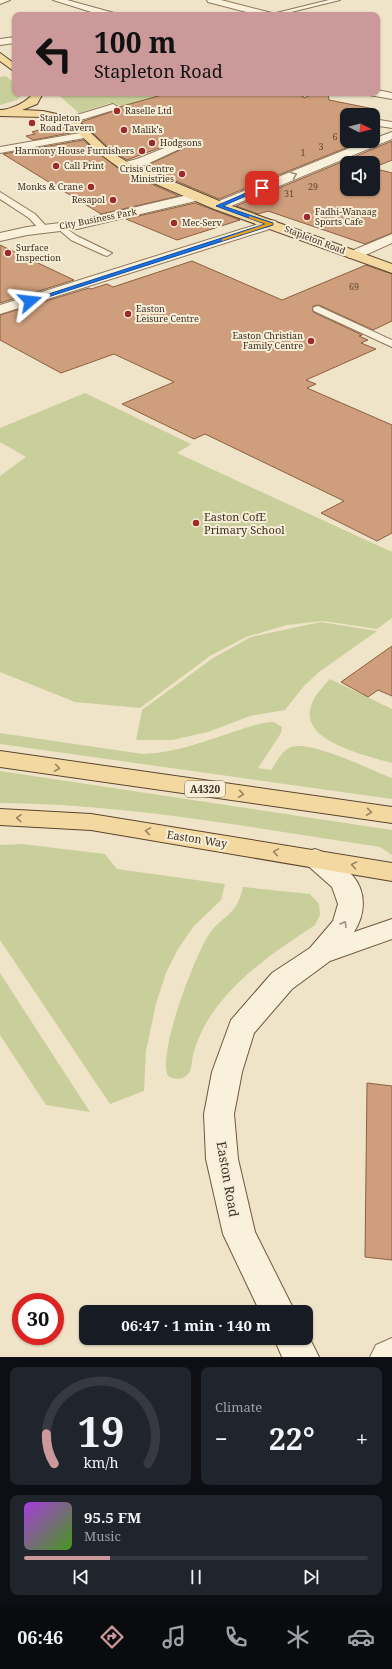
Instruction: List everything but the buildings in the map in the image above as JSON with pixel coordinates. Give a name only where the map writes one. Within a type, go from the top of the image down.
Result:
[{"type":"main road","points":[[0,56],[12,66]]},
{"type":"main road","points":[[2,113],[28,105],[33,102],[36,96]]},
{"type":"main road","name":"Stapleton Road","points":[[60,106],[69,114],[71,120],[86,135],[107,154],[125,166],[218,206],[392,269]]},
{"type":"main road","points":[[2,113],[43,114],[71,120]]},
{"type":"main road","name":"A4320","points":[[0,759],[392,815]]},
{"type":"main road","name":"Easton Way","points":[[0,817],[91,822],[392,872]]},
{"type":"street","points":[[0,1],[6,0]]},
{"type":"street","points":[[58,0],[100,12]]},
{"type":"street","points":[[211,0],[258,12]]},
{"type":"street","points":[[0,38],[12,39]]},
{"type":"street","points":[[0,42],[12,40]]},
{"type":"street","points":[[380,94],[392,96]]},
{"type":"street","points":[[71,120],[113,107]]},
{"type":"street","points":[[380,123],[392,125]]},
{"type":"street","points":[[0,150],[86,135]]},
{"type":"street","points":[[218,206],[392,135]]},
{"type":"street","points":[[125,166],[141,162],[184,143]]},
{"type":"street","name":"City Business Park","points":[[0,238],[44,228],[60,227],[100,220],[196,197]]},
{"type":"street","points":[[0,310],[271,224]]},
{"type":"street","points":[[354,255],[392,238]]},
{"type":"street","name":"Easton Road","points":[[315,858],[344,884],[351,904],[346,924],[320,955]]},
{"type":"street","name":"Easton Road","points":[[274,1305],[239,1234],[222,1160],[219,1114],[227,1072],[241,1028],[282,981],[320,955],[392,929]]},
{"type":"street","points":[[295,1345],[301,1357]]},
{"type":"street","points":[[388,1357],[392,1355]]},
{"type":"lane","points":[[283,12],[337,0]]},
{"type":"lane","points":[[0,195],[32,216],[44,228]]},
{"type":"lane","points":[[60,227],[74,238],[107,253]]},
{"type":"lane","points":[[318,309],[392,344]]},
{"type":"green space","points":[[6,76],[12,81],[12,96],[21,96],[17,100],[0,105],[0,77]]},
{"type":"green space","points":[[59,96],[177,96],[123,106],[110,103],[79,113]]},
{"type":"green space","name":"Easton CofE Primary School","points":[[85,393],[191,444],[177,453],[392,552],[392,618],[377,629],[323,621],[287,625],[246,637],[210,656],[140,708],[75,702],[0,672],[0,476],[26,457],[0,442],[0,428]]},
{"type":"green space","points":[[321,622],[377,631],[319,672],[304,686],[285,710],[250,716],[208,732],[172,740],[136,740],[142,710],[213,658],[251,637]]},
{"type":"green space","points":[[330,679],[392,709],[392,763],[338,745],[325,738],[315,729],[310,718],[312,702]]},
{"type":"green space","points":[[274,722],[282,727],[281,733],[258,768],[271,770],[281,755],[289,748],[298,746],[310,747],[339,756],[392,778],[392,799],[0,744],[0,733],[143,754],[166,752],[211,740],[253,726]]},
{"type":"green space","points":[[0,771],[392,830],[392,855],[380,847],[191,818],[143,812],[48,804],[0,803]]},
{"type":"green space","points":[[22,844],[105,854],[117,869],[225,884],[221,900],[194,926],[178,949],[166,973],[156,1004],[146,1051],[144,1091],[110,1104],[0,940],[0,845]]},
{"type":"green space","points":[[243,887],[310,894],[319,904],[320,915],[315,925],[269,957],[227,994],[203,1028],[193,1054],[189,1072],[186,1076],[181,1078],[176,1079],[170,1077],[168,1076],[166,1065],[168,1048],[172,1028],[186,984],[208,936],[218,923],[237,905]]},
{"type":"green space","points":[[0,973],[90,1112],[46,1105],[0,1035]]},
{"type":"slow traffic","points":[[223,240],[271,224],[251,217]]},
{"type":"place","name":"Raselle Ltd","points":[[117,111]]},
{"type":"place","name":"Stapleton Road Tavern","points":[[32,123]]},
{"type":"place","name":"Malik's","points":[[124,130]]},
{"type":"place","name":"Hodgsons","points":[[152,143]]},
{"type":"place","name":"Harmony House Furnishers","points":[[142,151]]},
{"type":"place","name":"Call Print","points":[[56,166]]},
{"type":"place","name":"Crisis Centre Ministries","points":[[182,174]]},
{"type":"place","name":"Monks & Crane","points":[[91,187]]},
{"type":"place","name":"Resapol","points":[[113,200]]},
{"type":"place","name":"Fadhi-Wanaag Sports Cafe","points":[[307,217]]},
{"type":"place","name":"Mec-Serv","points":[[174,223]]},
{"type":"place","name":"Surface Inspection","points":[[8,253]]},
{"type":"place","name":"Easton Leisure Centre","points":[[128,314]]},
{"type":"place","name":"Easton Christian Family Centre","points":[[311,341]]},
{"type":"place","name":"Easton CofE Primary School","points":[[196,523]]},
{"type":"route","points":[[30,301],[271,224],[218,206],[262,188]]}]
